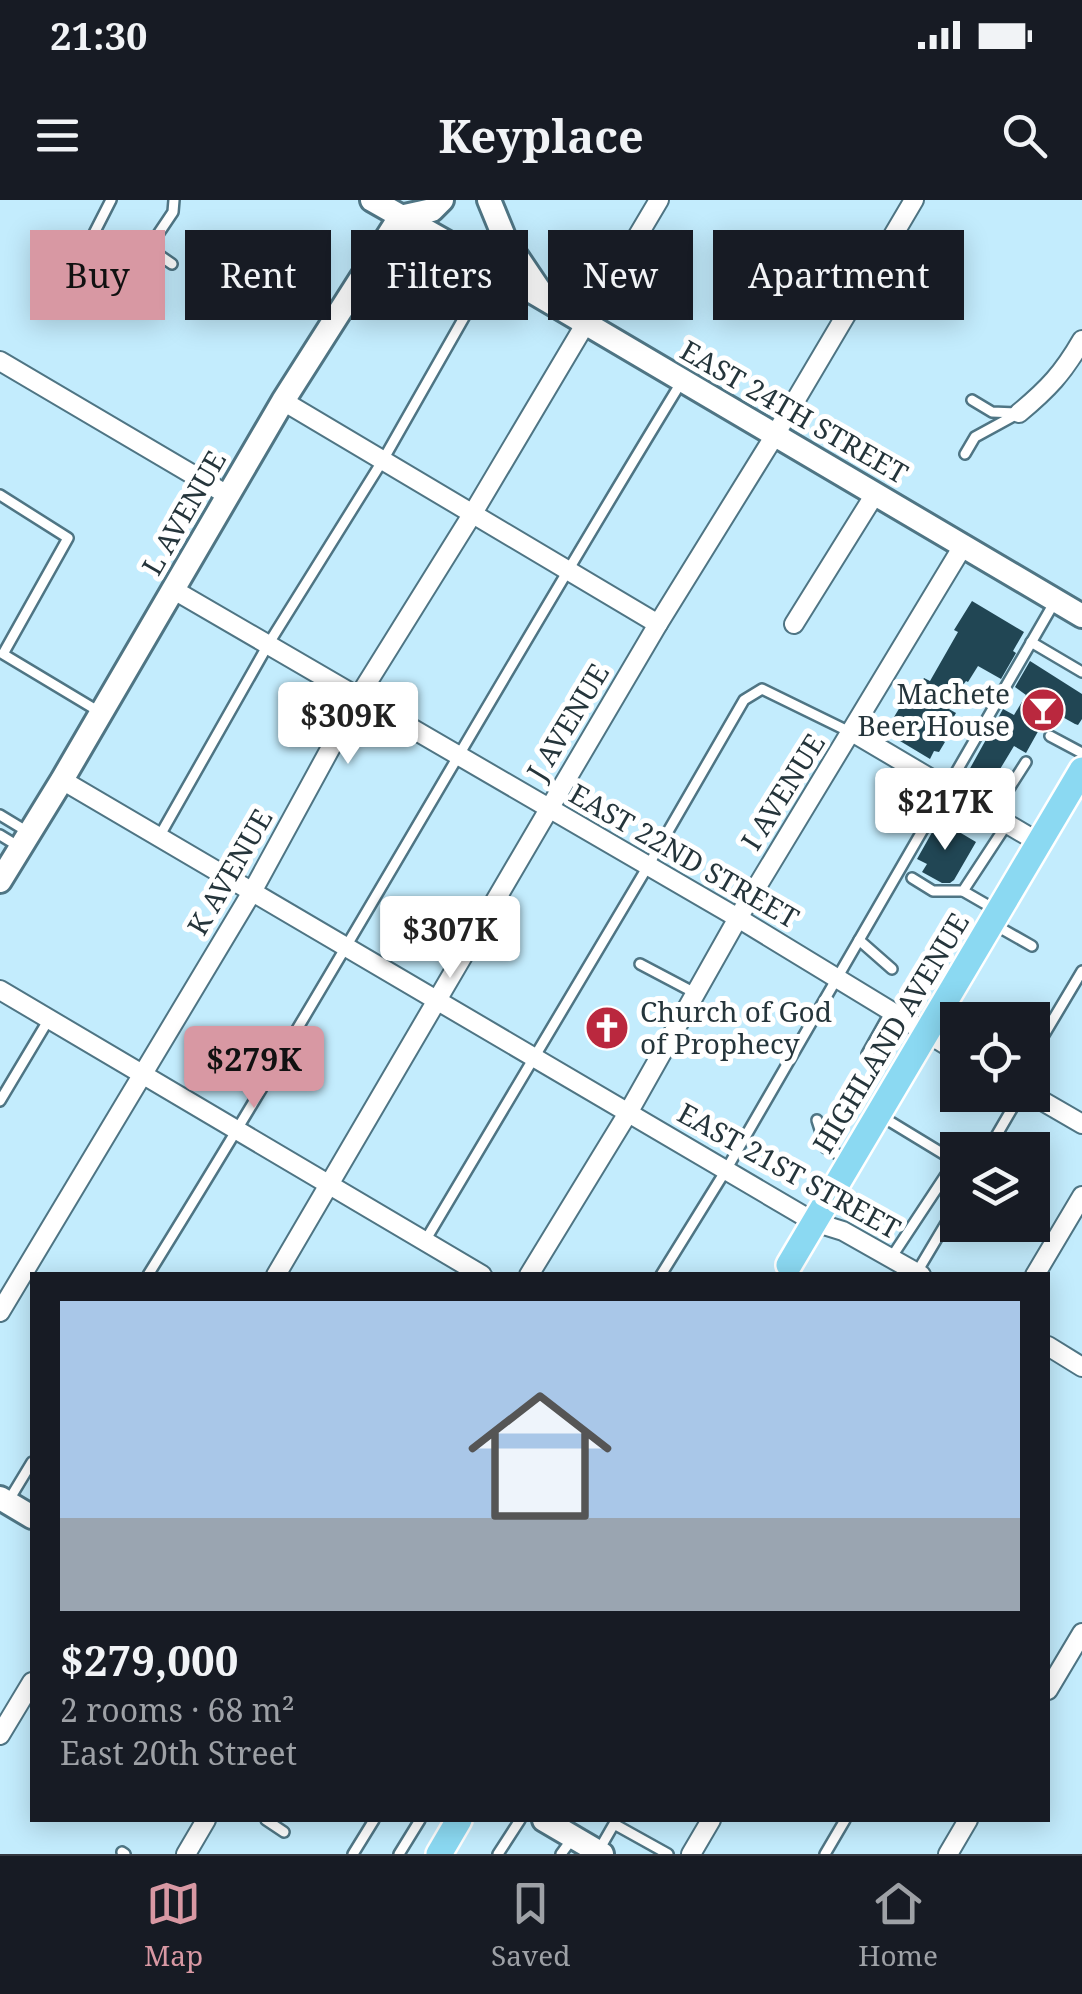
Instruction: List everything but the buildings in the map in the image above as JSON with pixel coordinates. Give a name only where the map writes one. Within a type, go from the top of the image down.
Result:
[{"type":"main road","name":"HIGHLAND AVENUE","points":[[786,1270],[1038,842],[1069,801],[1082,770]]},
{"type":"main road","points":[[439,1854],[458,1822]]},
{"type":"street","name":"EAST 24TH STREET","points":[[372,200],[423,230]]},
{"type":"street","points":[[400,217],[432,210],[442,200]]},
{"type":"street","points":[[489,200],[505,238],[547,301]]},
{"type":"street","name":"K AVENUE","points":[[0,1312],[252,892],[359,696],[473,514],[659,200]]},
{"type":"street","name":"J AVENUE","points":[[278,1272],[548,809],[914,200]]},
{"type":"street","name":"L AVENUE","points":[[0,881],[16,838],[62,780],[283,401],[400,217]]},
{"type":"street","name":"EAST 24TH STREET","points":[[528,290],[1082,616]]},
{"type":"street","points":[[1019,412],[1047,390],[1082,340]]},
{"type":"street","points":[[0,361],[229,496]]},
{"type":"street","points":[[283,401],[658,624]]},
{"type":"street","points":[[794,624],[875,494]]},
{"type":"street","name":"I AVENUE","points":[[531,1272],[628,1112],[738,918],[963,546]]},
{"type":"street","name":"EAST 22ND STREET","points":[[174,590],[738,918],[940,1042]]},
{"type":"street","points":[[852,732],[1038,842]]},
{"type":"street","name":"EAST 21ST STREET","points":[[62,780],[814,1222],[843,1231],[916,1272]]},
{"type":"street","points":[[0,990],[477,1272]]},
{"type":"street","points":[[1050,1105],[1082,1124]]},
{"type":"street","points":[[1037,1272],[1082,1196]]},
{"type":"street","points":[[1050,1347],[1082,1367]]},
{"type":"street","points":[[4,1500],[30,1517]]},
{"type":"street","points":[[1050,1687],[1082,1633]]},
{"type":"street","points":[[0,1735],[30,1685]]},
{"type":"street","points":[[186,1854],[205,1822]]},
{"type":"street","points":[[547,1822],[600,1853]]},
{"type":"street","points":[[690,1854],[710,1822]]},
{"type":"street","points":[[948,1854],[962,1822]]},
{"type":"lane","points":[[96,230],[111,200]]},
{"type":"lane","points":[[162,230],[174,212],[174,200]]},
{"type":"lane","points":[[165,259],[172,264]]},
{"type":"lane","points":[[159,837],[269,643],[384,460],[463,320]]},
{"type":"lane","points":[[150,1272],[682,381]]},
{"type":"lane","points":[[972,400],[992,412],[1019,412]]},
{"type":"lane","points":[[965,454],[975,436],[1019,412]]},
{"type":"lane","points":[[0,495],[68,538],[2,654],[100,712]]},
{"type":"lane","points":[[663,1272],[1056,600]]},
{"type":"lane","points":[[1032,642],[1082,672]]},
{"type":"lane","points":[[424,1241],[744,700],[762,689],[852,732]]},
{"type":"lane","points":[[1050,736],[1082,753]]},
{"type":"lane","points":[[963,891],[1026,762]]},
{"type":"lane","points":[[0,815],[16,838]]},
{"type":"lane","points":[[912,878],[933,891],[963,891],[1032,946]]},
{"type":"lane","points":[[859,940],[892,968]]},
{"type":"lane","points":[[640,964],[695,993]]},
{"type":"lane","points":[[1050,1025],[1082,971]]},
{"type":"lane","points":[[867,1054],[891,1011]]},
{"type":"lane","points":[[0,1100],[48,1019]]},
{"type":"lane","points":[[879,1114],[955,1160],[891,1258]]},
{"type":"lane","points":[[817,1120],[826,1148],[851,1161]]},
{"type":"lane","points":[[920,1272],[940,1236]]},
{"type":"lane","points":[[4,1500],[30,1465]]},
{"type":"lane","points":[[269,1822],[284,1832]]},
{"type":"lane","points":[[354,1854],[373,1822]]},
{"type":"lane","points":[[399,1854],[419,1822]]},
{"type":"lane","points":[[498,1854],[519,1822]]},
{"type":"lane","points":[[826,1854],[844,1822]]},
{"type":"lane","points":[[600,1853],[614,1824],[668,1854]]},
{"type":"place","name":"Machete Beer House","points":[[1043,710]]},
{"type":"place","name":"Church of God of Prophecy","points":[[607,1028]]}]
